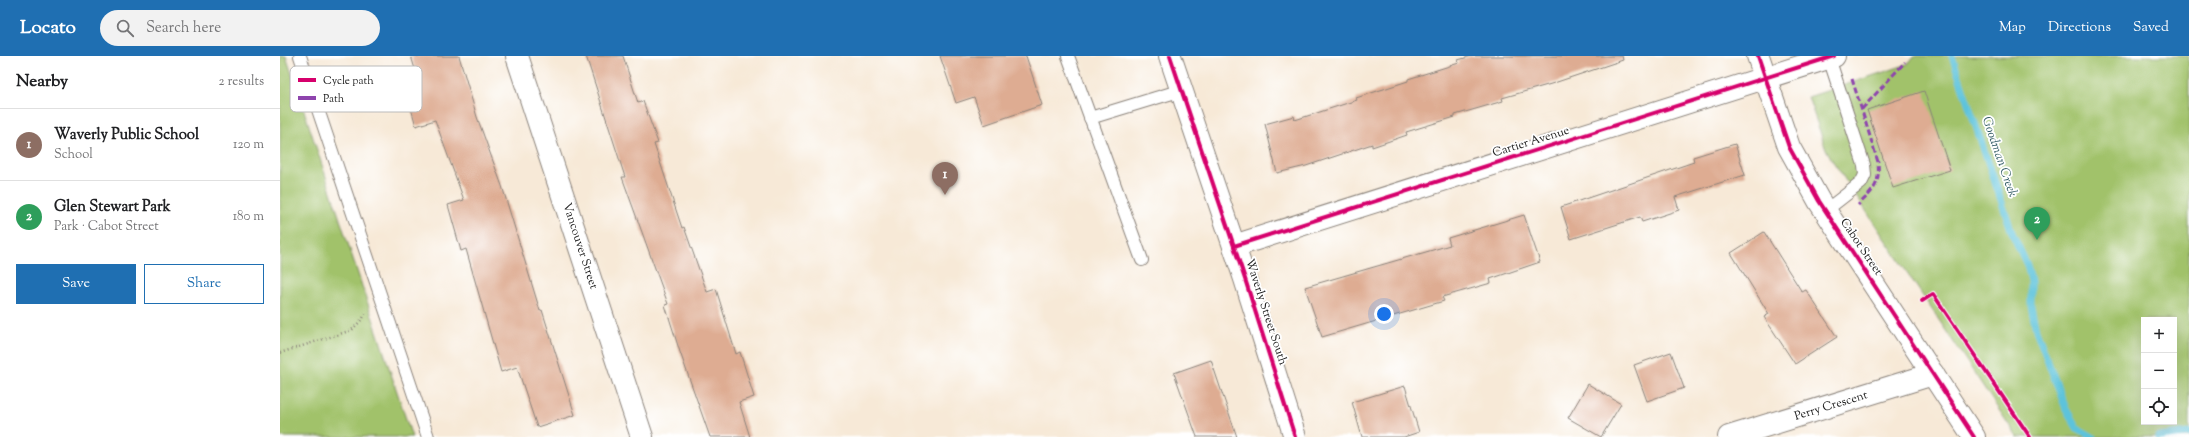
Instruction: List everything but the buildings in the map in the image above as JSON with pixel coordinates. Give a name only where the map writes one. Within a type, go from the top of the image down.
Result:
[{"type":"street","name":"Vancouver Street","points":[[517,56],[642,437]]},
{"type":"street","name":"Waverly Street South","points":[[1170,56],[1234,246],[1295,437]]},
{"type":"street","name":"Cabot Street","points":[[1758,56],[1789,146],[1825,211],[1974,437]]},
{"type":"street","name":"Cartier Avenue","points":[[1234,246],[1831,57]]},
{"type":"street","name":"Perry Crescent","points":[[1730,437],[1933,374]]},
{"type":"lane","points":[[300,56],[303,66]]},
{"type":"lane","points":[[1068,56],[1142,260]]},
{"type":"lane","points":[[1825,211],[1861,183],[1865,175],[1864,165],[1831,57]]},
{"type":"lane","points":[[1090,118],[1182,90]]},
{"type":"lane","points":[[318,112],[380,299],[428,437]]},
{"type":"path","points":[[280,354],[352,330],[364,318],[370,302],[380,299]]},
{"type":"green space","points":[[280,56],[286,56],[290,68],[290,112],[305,112],[412,437],[280,437]]},
{"type":"green space","points":[[1914,56],[2189,56],[2189,437],[2017,437],[1832,160],[1826,149],[1808,97],[1908,64]]},
{"type":"waterway","name":"Goodman Creek","points":[[1952,56],[2013,235],[2027,265],[2031,281],[2031,306],[2036,330],[2066,409],[2077,428],[2093,437]]},
{"type":"waterway","name":"Goodman Creek","points":[[2159,437],[2189,433]]},
{"type":"marked path","points":[[1862,109],[1905,62]]},
{"type":"marked path","points":[[1852,79],[1878,162],[1877,182],[1872,191],[1858,205]]},
{"type":"cycle path","points":[[1170,56],[1245,279],[1295,437]]},
{"type":"cycle path","points":[[1758,56],[1789,147],[1819,201],[1974,437]]},
{"type":"cycle path","points":[[1234,246],[1834,56]]},
{"type":"cycle path","points":[[1922,301],[1933,294],[2030,437]]},
{"type":"place","name":"Waverly Public School","points":[[945,195]]},
{"type":"place","name":"Glen Stewart Park","points":[[2037,240]]}]
